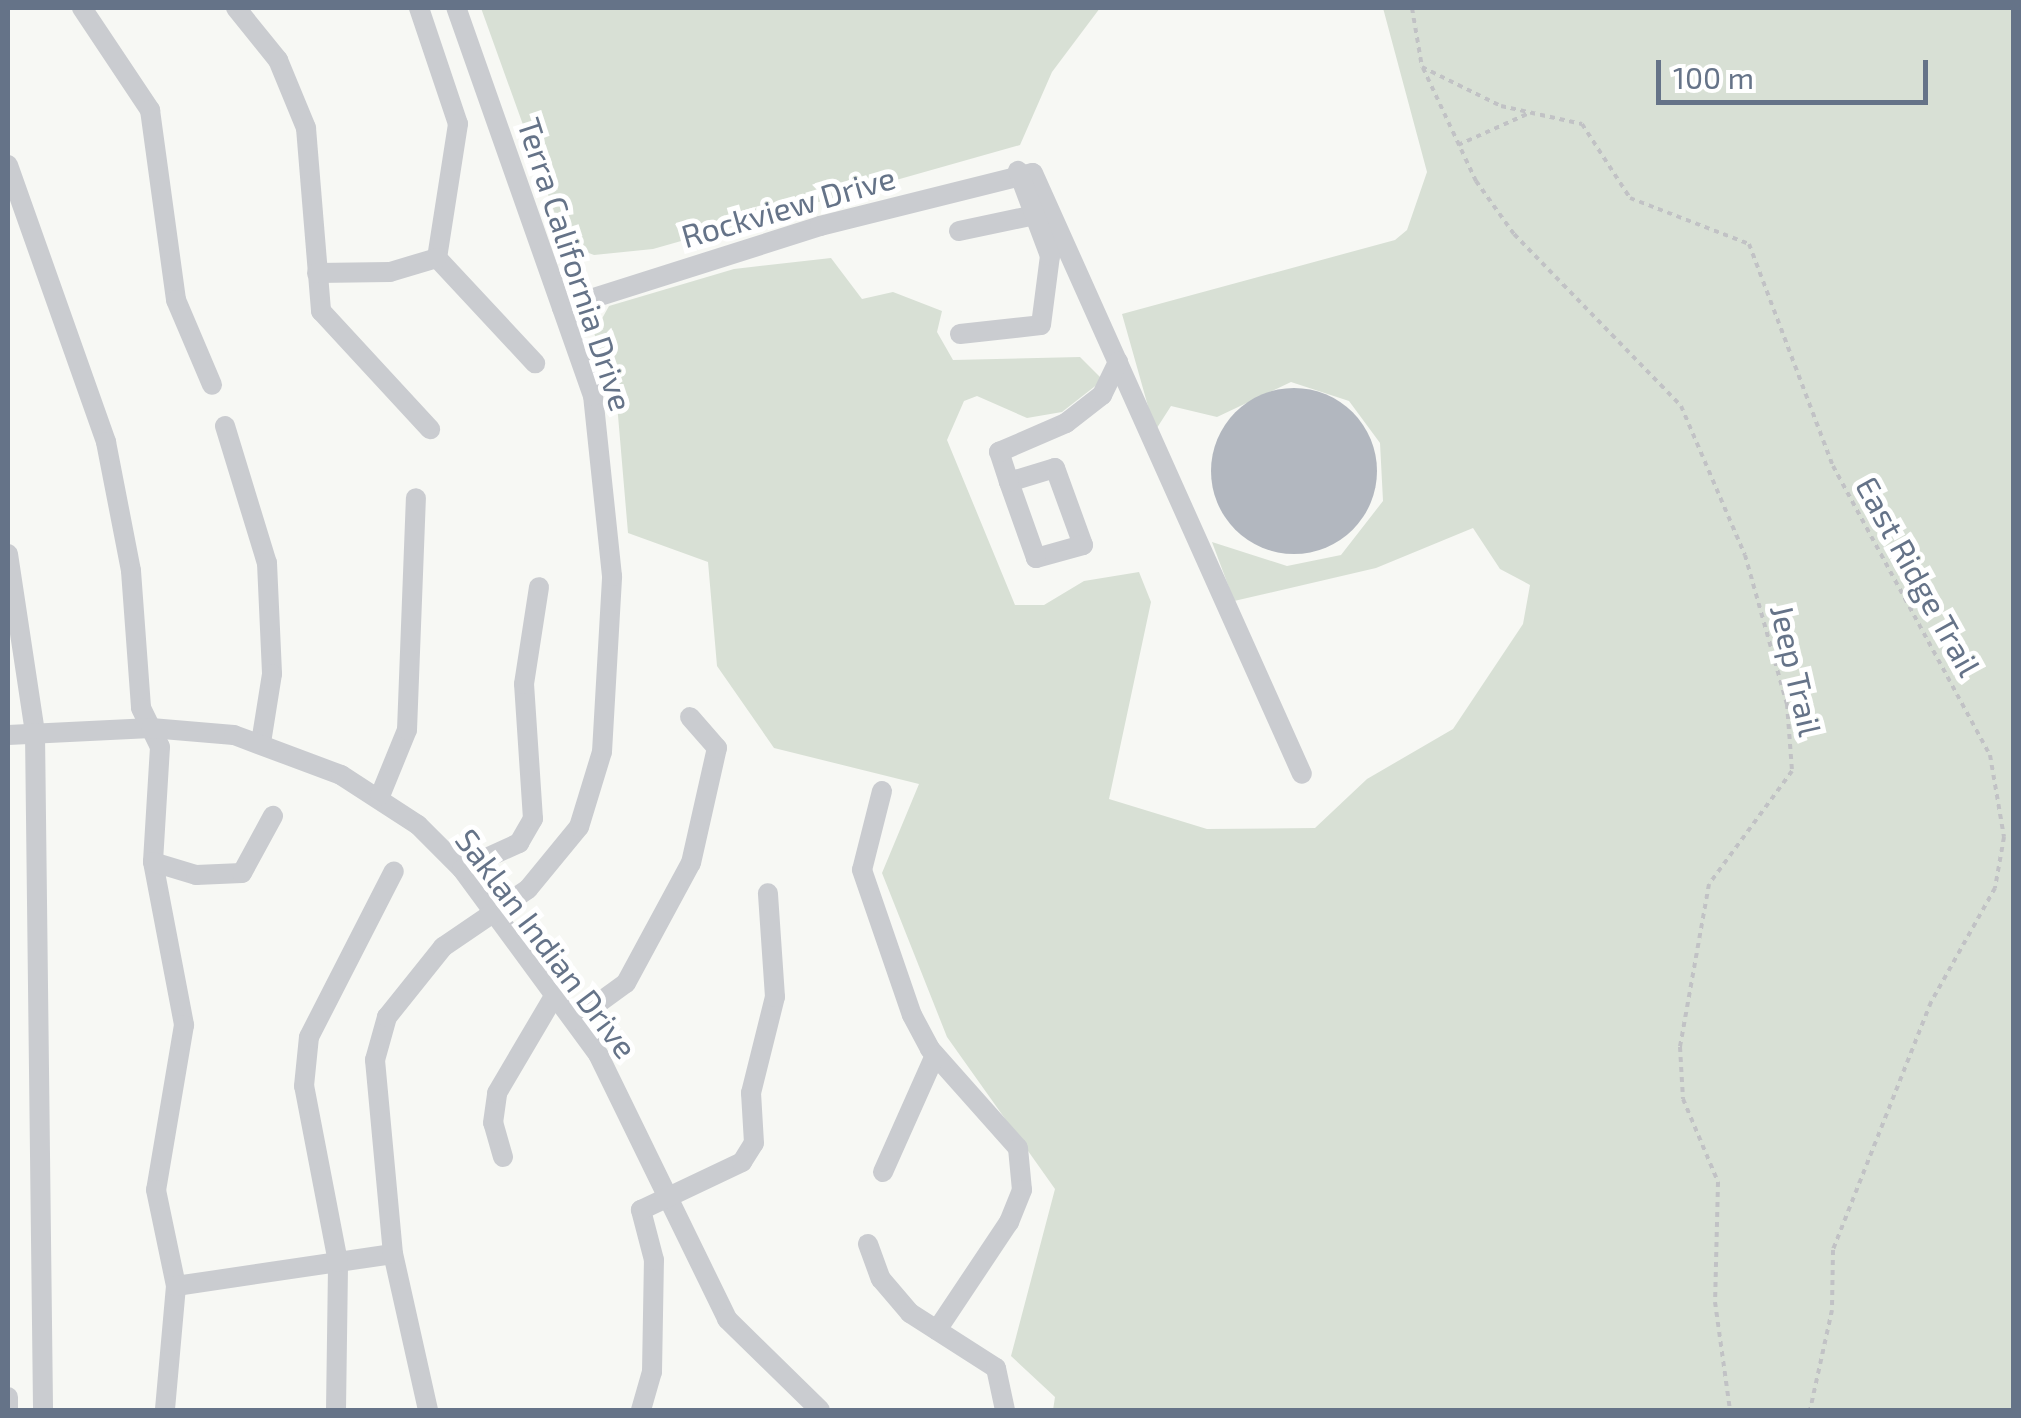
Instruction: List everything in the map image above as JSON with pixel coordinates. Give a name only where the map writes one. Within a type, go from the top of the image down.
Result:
[{"type":"street","points":[[82,8],[150,110],[176,300],[212,385]]},
{"type":"street","points":[[236,8],[278,60],[306,128],[321,311],[430,429]]},
{"type":"street","points":[[420,8],[458,124],[438,258]]},
{"type":"street","name":"Terra California Drive","points":[[428,1410],[393,1254],[373,1116],[387,1017],[444,947],[528,889],[580,827],[602,752],[612,576],[604,449],[562,308],[456,8]]},
{"type":"street","points":[[434,52],[470,41]]},
{"type":"street","points":[[8,166],[106,442],[150,728],[160,747],[153,862],[184,996],[156,1190],[176,1286],[165,1410]]},
{"type":"street","points":[[960,334],[1041,325],[1050,256],[1034,215],[1026,172]]},
{"type":"street","points":[[1026,172],[1118,362],[1302,774]]},
{"type":"street","name":"Rockview Drive","points":[[562,308],[1026,172]]},
{"type":"street","points":[[959,231],[1034,215]]},
{"type":"street","points":[[317,272],[390,272],[438,258]]},
{"type":"street","points":[[438,258],[535,363]]},
{"type":"street","points":[[1009,482],[1055,468],[1083,546],[1036,558],[1009,482],[999,452],[1066,423],[1102,395],[1118,362]]},
{"type":"street","points":[[225,426],[267,563],[272,674],[260,743]]},
{"type":"street","points":[[380,796],[407,730],[416,498]]},
{"type":"street","points":[[8,554],[34,733],[43,1410]]},
{"type":"street","points":[[462,869],[520,843],[533,819],[524,684],[539,587]]},
{"type":"street","points":[[575,1020],[626,982],[691,862],[717,748],[690,716]]},
{"type":"street","name":"Saklan Indian Drive","points":[[8,735],[150,728],[260,743],[380,796],[462,869],[575,1020],[630,1110],[726,1319],[820,1410]]},
{"type":"street","points":[[882,791],[862,870],[912,1015],[936,1055],[1018,1148],[1022,1190],[938,1330]]},
{"type":"street","points":[[153,862],[196,874],[242,873],[273,816]]},
{"type":"street","points":[[336,1410],[338,1262],[304,1086],[309,1037],[394,871]]},
{"type":"street","points":[[641,1410],[652,1372],[654,1260],[641,1210],[742,1162],[754,1143],[751,1093],[775,997],[768,893]]},
{"type":"street","points":[[503,1157],[492,1123],[498,1092],[556,994]]},
{"type":"street","points":[[883,1172],[936,1055]]},
{"type":"street","points":[[868,1244],[891,1293],[996,1368],[1005,1410]]},
{"type":"street","points":[[176,1286],[393,1254]]},
{"type":"street","points":[[8,1398],[8,1410]]},
{"type":"path","points":[[1412,8],[1422,67]]},
{"type":"path","name":"East Ridge Trail","points":[[1422,67],[1530,114],[1582,124],[1630,198],[1726,230],[1762,262],[1795,385],[1887,578],[1979,730],[2000,796],[2004,837],[1994,888],[1888,1099],[1833,1250],[1832,1310],[1810,1410]]},
{"type":"path","name":"Jeep Trail","points":[[1422,67],[1458,145],[1514,234],[1681,406],[1745,555],[1787,704],[1792,771],[1708,884],[1680,1047],[1683,1099],[1718,1182],[1715,1302],[1730,1410]]},
{"type":"path","points":[[1458,145],[1530,114]]},
{"type":"shaded area","points":[[481,8],[1100,8],[1052,72],[1020,145],[653,249],[594,255],[568,245]]},
{"type":"shaded area","points":[[1383,8],[2013,8],[2013,1410],[1053,1410],[1055,1397],[1011,1356],[1055,1189],[947,1037],[882,873],[919,784],[774,748],[717,666],[708,562],[628,533],[616,392],[594,333],[609,306],[734,269],[831,258],[862,299],[893,292],[942,311],[937,332],[953,360],[1080,357],[1103,380],[1062,412],[1027,418],[977,396],[964,401],[947,440],[1015,605],[1044,605],[1084,581],[1139,572],[1151,602],[1109,799],[1207,829],[1315,828],[1367,779],[1453,729],[1523,624],[1530,585],[1500,569],[1473,528],[1376,568],[1234,601],[1212,542],[1287,566],[1341,555],[1383,501],[1380,443],[1349,401],[1291,382],[1217,417],[1171,406],[1155,431],[1122,314],[1395,240],[1407,230],[1427,172]]},
{"type":"building","points":[[1294,388],[1326,394],[1353,412],[1371,439],[1377,471],[1371,503],[1353,530],[1326,548],[1294,554],[1262,548],[1235,530],[1217,503],[1211,471],[1217,439],[1235,412],[1262,394]]}]
